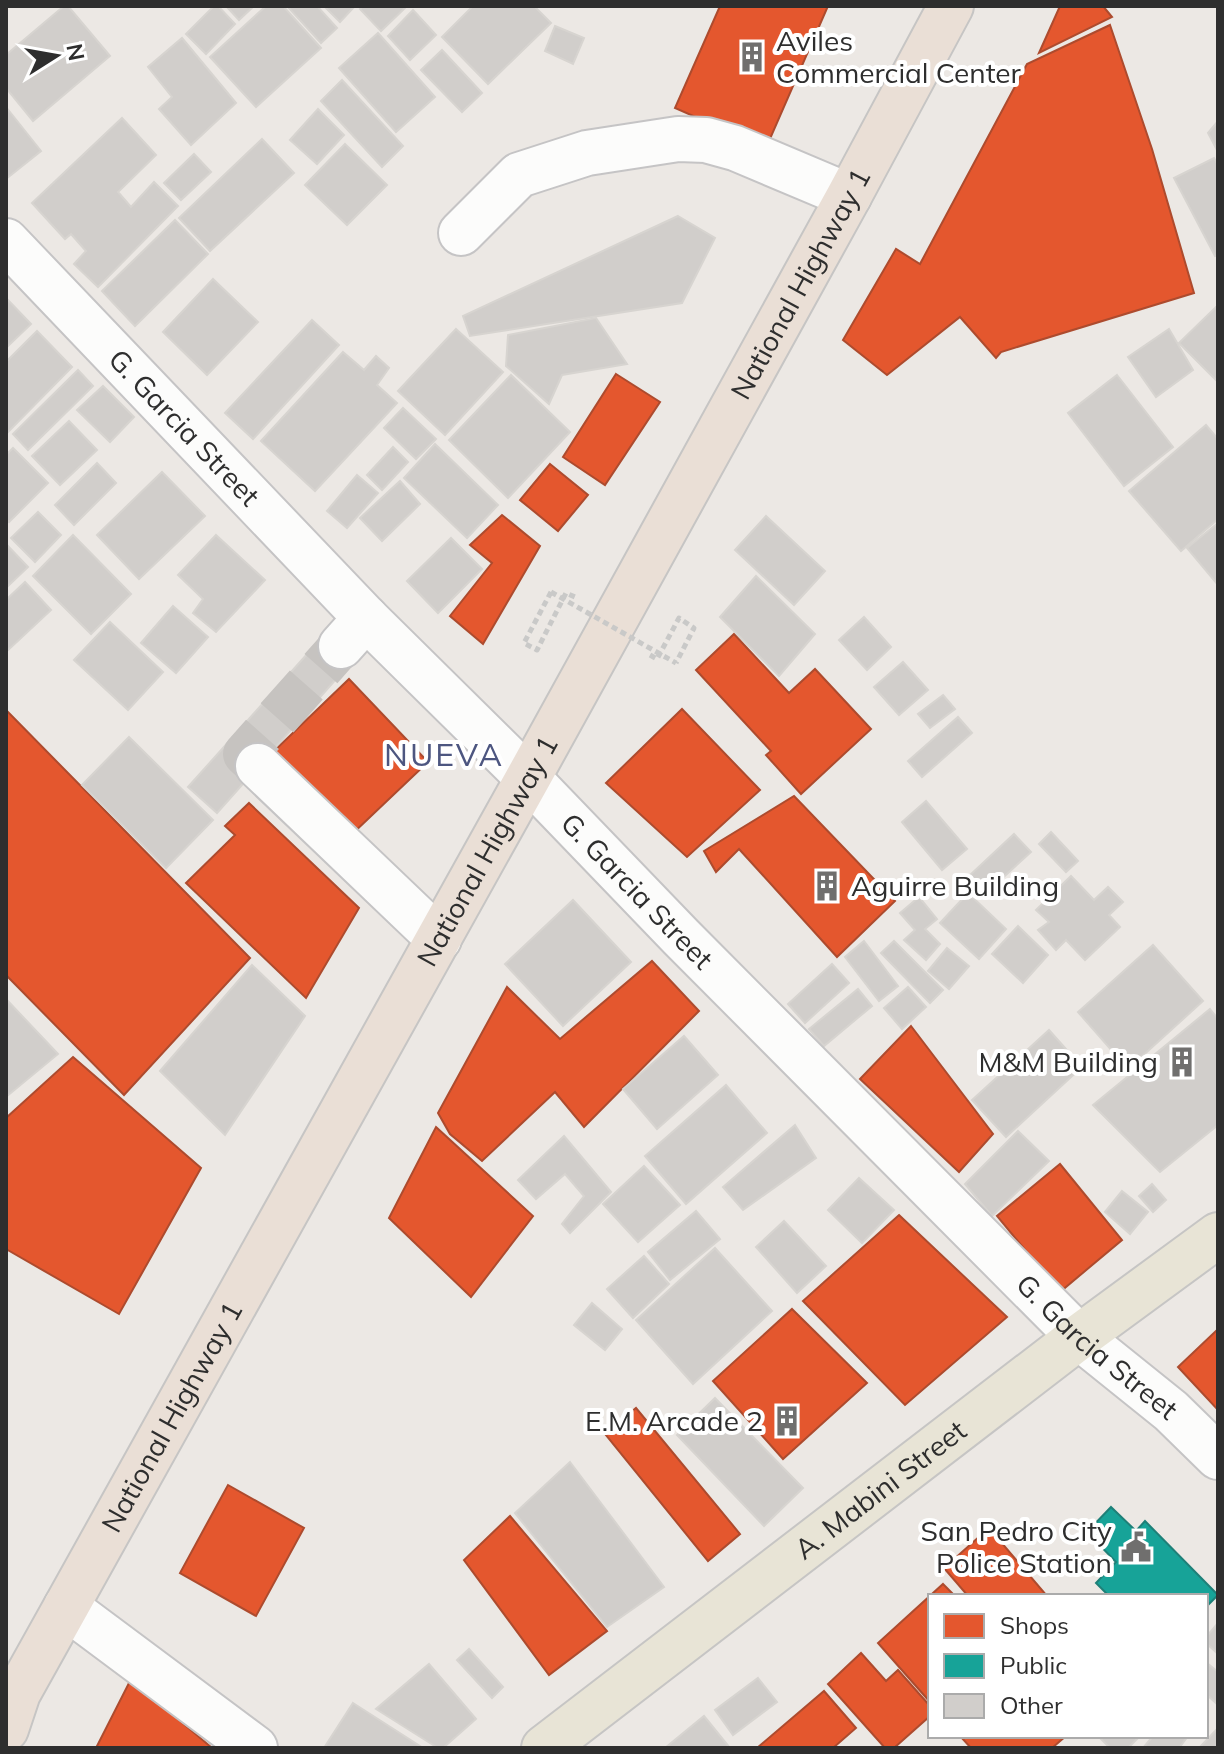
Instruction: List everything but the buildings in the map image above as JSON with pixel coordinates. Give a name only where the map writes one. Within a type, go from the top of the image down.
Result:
[{"type":"highway","name":"National Highway 1","points":[[10,1710],[528,778],[951,6]]},
{"type":"main road","name":"A. Mabini Street","points":[[544,1748],[1079,1337],[1218,1235]]},
{"type":"street","points":[[461,233],[519,175],[587,153],[678,139],[706,140],[735,148],[849,196]]},
{"type":"street","name":"G. Garcia Street","points":[[6,241],[353,632],[528,778],[681,937],[1079,1337],[1171,1411],[1218,1457]]},
{"type":"street","points":[[258,766],[439,939]]},
{"type":"street","points":[[66,1607],[255,1748]]},
{"type":"path","points":[[566,593],[537,650],[524,643],[551,592],[676,663],[694,628],[679,618],[657,659]]},
{"type":"tunnel","points":[[258,766],[245,754],[341,646]]},
{"type":"place","name":"Aviles Commercial Center","points":[[752,57]]},
{"type":"place","name":"Aguirre Building","points":[[827,886]]},
{"type":"place","name":"M&M Building","points":[[1182,1062]]},
{"type":"place","name":"E.M. Arcade 2","points":[[787,1421]]},
{"type":"place","name":"San Pedro City Police Station","points":[[1136,1547]]},
{"type":"district","name":"NUEVA","points":[[444,755]]}]
